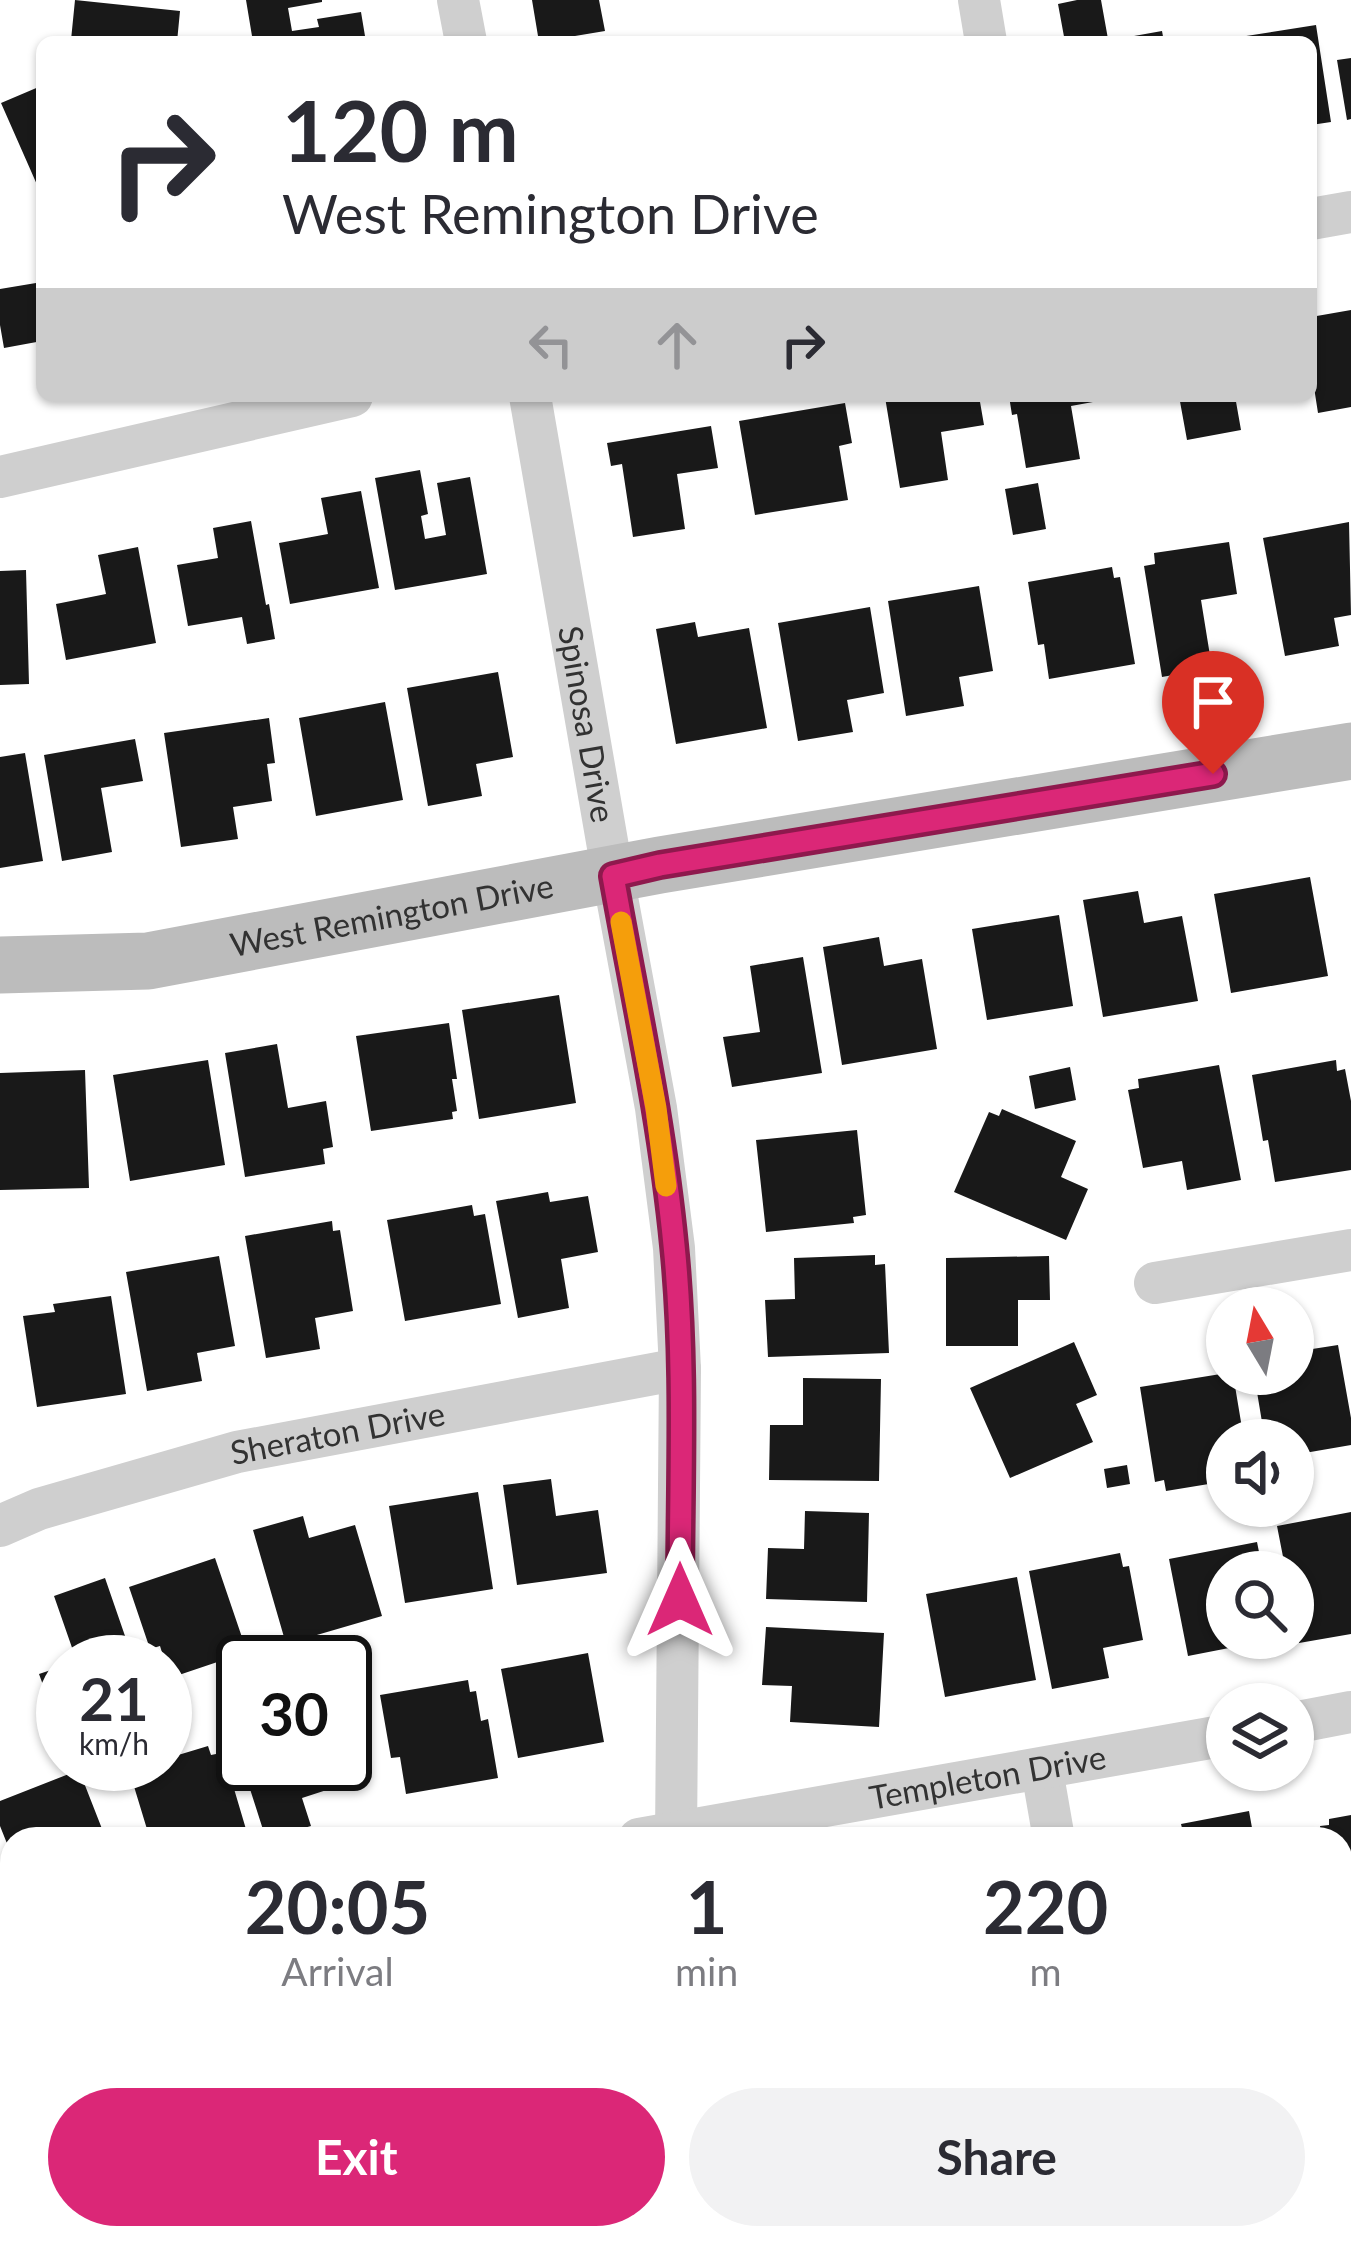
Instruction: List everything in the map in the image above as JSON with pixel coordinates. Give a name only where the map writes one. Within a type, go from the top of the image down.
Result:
[{"type":"street","points":[[458,0],[465,36]]},
{"type":"street","points":[[979,0],[985,36]]},
{"type":"street","points":[[1317,218],[1351,212]]},
{"type":"street","points":[[0,477],[326,402]]},
{"type":"street","name":"Spinosa Drive","points":[[531,402],[656,1108],[674,1248],[680,1369],[664,1827]]},
{"type":"street","name":"West Remington Drive","points":[[0,965],[148,961],[660,865],[1351,751]]},
{"type":"street","points":[[1154,1283],[1351,1250]]},
{"type":"street","name":"Sheraton Drive","points":[[0,1526],[39,1509],[237,1452],[680,1369]]},
{"type":"street","points":[[1314,1719],[1351,1712]]},
{"type":"street","name":"Templeton Drive","points":[[720,1827],[1206,1740]]},
{"type":"street","points":[[1042,1770],[1052,1827]]},
{"type":"building","points":[[75,0],[180,11],[178,36],[71,36]]},
{"type":"building","points":[[246,0],[322,0],[288,8],[292,31],[319,27],[317,19],[361,12],[365,36],[252,36]]},
{"type":"building","points":[[532,0],[599,0],[605,31],[538,36]]},
{"type":"building","points":[[1101,0],[1107,36],[1064,36],[1058,4]]},
{"type":"building","points":[[1316,25],[1331,122],[1317,124],[1317,36],[1246,36]]},
{"type":"building","points":[[1351,58],[1351,119],[1347,120],[1337,60]]},
{"type":"building","points":[[36,88],[36,182],[1,103]]},
{"type":"building","points":[[36,283],[36,342],[4,348],[0,289]]},
{"type":"building","points":[[1351,310],[1351,407],[1318,413],[1317,316]]},
{"type":"building","points":[[886,402],[980,402],[984,425],[941,432],[948,480],[900,488]]},
{"type":"building","points":[[1010,402],[1093,402],[1071,406],[1080,459],[1026,468],[1017,414],[1012,415]]},
{"type":"building","points":[[1180,402],[1236,402],[1241,430],[1187,440]]},
{"type":"building","points":[[845,403],[852,443],[839,446],[848,500],[755,515],[739,421]]},
{"type":"building","points":[[711,426],[718,468],[677,474],[685,529],[633,537],[622,464],[611,466],[607,443]]},
{"type":"building","points":[[420,470],[428,514],[421,516],[425,539],[446,535],[437,483],[470,477],[487,574],[395,590],[375,478]]},
{"type":"building","points":[[1038,483],[1046,529],[1013,535],[1005,489]]},
{"type":"building","points":[[361,491],[379,588],[290,604],[279,543],[328,534],[321,498]]},
{"type":"building","points":[[251,521],[275,639],[247,644],[242,617],[188,626],[177,565],[218,558],[213,528]]},
{"type":"building","points":[[1349,522],[1351,615],[1334,618],[1339,646],[1285,656],[1263,538]]},
{"type":"building","points":[[1229,542],[1237,594],[1201,600],[1212,668],[1162,677],[1144,566],[1155,564],[1154,553]]},
{"type":"building","points":[[138,547],[156,643],[66,660],[56,604],[106,594],[98,555]]},
{"type":"building","points":[[1112,567],[1114,578],[1120,577],[1135,664],[1049,679],[1028,582]]},
{"type":"building","points":[[26,570],[29,684],[0,685],[0,571]]},
{"type":"building","points":[[979,586],[993,671],[959,677],[964,706],[906,716],[888,601]]},
{"type":"building","points":[[870,607],[884,693],[847,700],[853,732],[798,741],[778,623]]},
{"type":"building","points":[[695,622],[698,637],[749,628],[767,728],[676,744],[656,629]]},
{"type":"building","points":[[498,672],[513,757],[476,764],[482,796],[428,806],[407,688]]},
{"type":"building","points":[[385,702],[403,800],[316,816],[299,718]]},
{"type":"building","points":[[269,718],[275,763],[267,764],[272,801],[233,807],[238,839],[181,847],[164,733]]},
{"type":"building","points":[[135,739],[143,781],[101,788],[112,852],[62,861],[44,755]]},
{"type":"building","points":[[25,753],[43,861],[0,868],[0,757]]},
{"type":"building","points":[[1310,877],[1328,976],[1231,993],[1214,894]]},
{"type":"building","points":[[1138,891],[1144,923],[1182,916],[1198,1001],[1103,1017],[1083,900]]},
{"type":"building","points":[[1059,915],[1073,1006],[987,1020],[972,929]]},
{"type":"building","points":[[879,937],[884,966],[922,959],[937,1049],[842,1065],[823,947]]},
{"type":"building","points":[[803,957],[822,1073],[732,1087],[723,1037],[760,1032],[750,966]]},
{"type":"building","points":[[559,995],[576,1103],[479,1119],[462,1010]]},
{"type":"building","points":[[449,1023],[457,1079],[452,1079],[457,1111],[452,1112],[453,1119],[371,1131],[356,1036]]},
{"type":"building","points":[[277,1044],[288,1108],[326,1101],[333,1147],[323,1149],[325,1164],[245,1177],[225,1053]]},
{"type":"building","points":[[208,1060],[225,1165],[130,1181],[113,1075]]},
{"type":"building","points":[[1336,1060],[1337,1071],[1345,1069],[1351,1101],[1351,1170],[1275,1182],[1252,1075]]},
{"type":"building","points":[[1219,1065],[1241,1180],[1187,1190],[1182,1161],[1143,1168],[1128,1090],[1139,1088],[1138,1079]]},
{"type":"building","points":[[1070,1067],[1076,1100],[1035,1109],[1029,1076]]},
{"type":"building","points":[[85,1070],[89,1188],[0,1190],[0,1073]]},
{"type":"building","points":[[1002,1109],[1076,1141],[1061,1177],[1088,1189],[1066,1240],[954,1192],[989,1112],[999,1116]]},
{"type":"building","points":[[857,1130],[866,1215],[853,1217],[854,1223],[766,1232],[756,1140]]},
{"type":"building","points":[[548,1192],[550,1202],[588,1196],[598,1252],[561,1259],[569,1308],[518,1318],[496,1201]]},
{"type":"building","points":[[472,1205],[474,1216],[485,1214],[501,1304],[405,1321],[387,1220]]},
{"type":"building","points":[[332,1221],[333,1231],[340,1230],[353,1311],[315,1318],[320,1349],[266,1358],[245,1236]]},
{"type":"building","points":[[875,1255],[875,1265],[885,1264],[889,1353],[768,1357],[765,1300],[795,1299],[794,1258]]},
{"type":"building","points":[[219,1256],[235,1346],[197,1353],[202,1381],[147,1391],[126,1272]]},
{"type":"building","points":[[1049,1256],[1050,1300],[1018,1300],[1018,1346],[946,1346],[946,1258]]},
{"type":"building","points":[[111,1296],[126,1394],[37,1407],[23,1316],[55,1312],[53,1304]]},
{"type":"building","points":[[1074,1342],[1097,1395],[1076,1404],[1093,1442],[1010,1478],[970,1388]]},
{"type":"building","points":[[1338,1345],[1351,1445],[1314,1451],[1314,1419],[1262,1419],[1258,1395],[1314,1395],[1314,1349]]},
{"type":"building","points":[[1206,1376],[1206,1395],[1236,1395],[1240,1419],[1206,1419],[1206,1484],[1166,1491],[1164,1480],[1155,1482],[1140,1387]]},
{"type":"building","points":[[803,1378],[881,1379],[879,1481],[769,1480],[770,1425],[803,1425]]},
{"type":"building","points":[[1127,1465],[1130,1484],[1107,1488],[1104,1469]]},
{"type":"building","points":[[551,1479],[556,1516],[598,1510],[607,1573],[517,1585],[503,1485]]},
{"type":"building","points":[[478,1492],[493,1589],[405,1603],[389,1506]]},
{"type":"building","points":[[805,1511],[869,1513],[867,1602],[766,1599],[768,1548],[804,1549]]},
{"type":"building","points":[[1351,1512],[1351,1634],[1314,1640],[1314,1551],[1282,1551],[1277,1527],[1314,1527],[1314,1519]]},
{"type":"building","points":[[303,1516],[309,1538],[355,1525],[382,1616],[317,1635],[283,1635],[253,1530]]},
{"type":"building","points":[[1257,1542],[1259,1551],[1210,1551]]},
{"type":"building","points":[[1206,1552],[1206,1652],[1188,1656],[1169,1559]]},
{"type":"building","points":[[1120,1553],[1123,1567],[1129,1566],[1143,1640],[1103,1648],[1109,1678],[1052,1689],[1029,1571]]},
{"type":"building","points":[[215,1558],[241,1635],[216,1635],[216,1662],[192,1671],[192,1635],[145,1635],[129,1587]]},
{"type":"building","points":[[1017,1577],[1036,1680],[945,1697],[926,1594]]},
{"type":"building","points":[[105,1578],[125,1635],[68,1635],[54,1596]]},
{"type":"building","points":[[766,1627],[884,1633],[879,1727],[790,1722],[792,1686],[762,1685]]},
{"type":"building","points":[[588,1653],[604,1742],[518,1758],[501,1669]]},
{"type":"building","points":[[468,1680],[470,1692],[476,1691],[481,1721],[488,1719],[498,1778],[406,1794],[400,1757],[391,1758],[380,1695]]},
{"type":"building","points":[[208,1746],[211,1755],[216,1754],[216,1791],[235,1791],[245,1827],[146,1827],[135,1791],[192,1791],[192,1751]]},
{"type":"building","points":[[36,1787],[36,1791],[87,1791],[101,1827],[0,1827],[0,1801]]},
{"type":"building","points":[[251,1791],[324,1791],[302,1798],[308,1827],[262,1827]]},
{"type":"building","points":[[1249,1811],[1252,1827],[1182,1827]]},
{"type":"building","points":[[1351,1815],[1351,1827],[1320,1827],[1329,1825],[1329,1819]]},
{"type":"slow traffic","points":[[621,922],[666,1186]]},
{"type":"route","points":[[680,1600],[680,1369],[674,1248],[656,1108],[613,876],[1213,774]]}]
